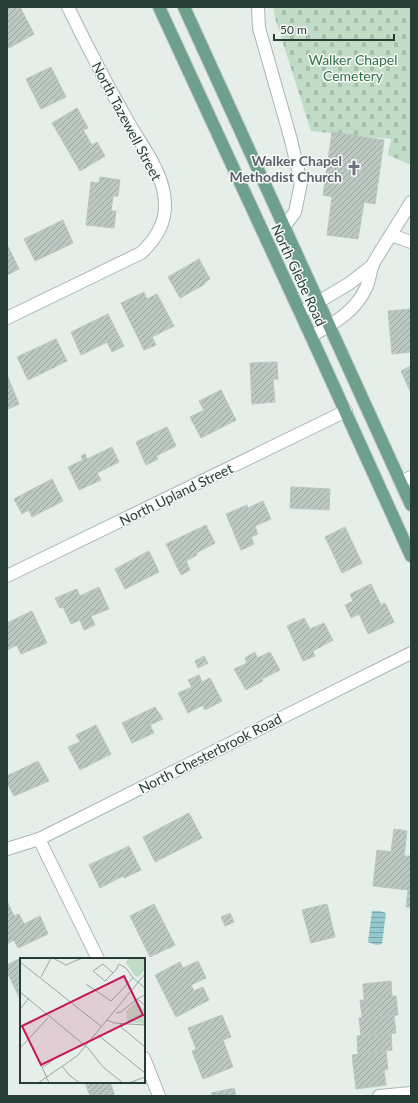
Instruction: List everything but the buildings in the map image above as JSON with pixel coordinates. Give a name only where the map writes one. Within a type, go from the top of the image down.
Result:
[{"type":"main road","name":"North Glebe Road","points":[[159,7],[346,411],[411,556]]},
{"type":"main road","name":"North Glebe Road","points":[[184,7],[329,326],[406,479],[411,505]]},
{"type":"street","name":"North Tazewell Street","points":[[7,318],[141,253],[159,231],[165,212],[164,192],[157,172],[106,83],[68,7]]},
{"type":"street","points":[[258,7],[259,28],[291,140],[301,183],[295,212],[284,227]]},
{"type":"street","points":[[311,336],[346,314],[358,302],[367,286],[373,264],[411,202]]},
{"type":"street","points":[[391,235],[411,242]]},
{"type":"street","points":[[300,313],[356,279],[373,264]]},
{"type":"street","name":"North Upland Street","points":[[7,576],[346,411]]},
{"type":"street","name":"North Chesterbrook Road","points":[[7,849],[39,839],[411,652]]},
{"type":"street","points":[[39,839],[98,958]]},
{"type":"street","points":[[145,1061],[159,1096]]},
{"type":"street","points":[[379,1096],[411,1093]]},
{"type":"green space","name":"Walker Chapel Cemetery","points":[[273,7],[411,7],[411,165],[388,155],[391,139],[311,131],[275,18]]},
{"type":"water","points":[[372,911],[386,913],[382,944],[376,945],[368,942]]},
{"type":"place","name":"Walker Chapel Methodist Church","points":[[354,168]]}]
